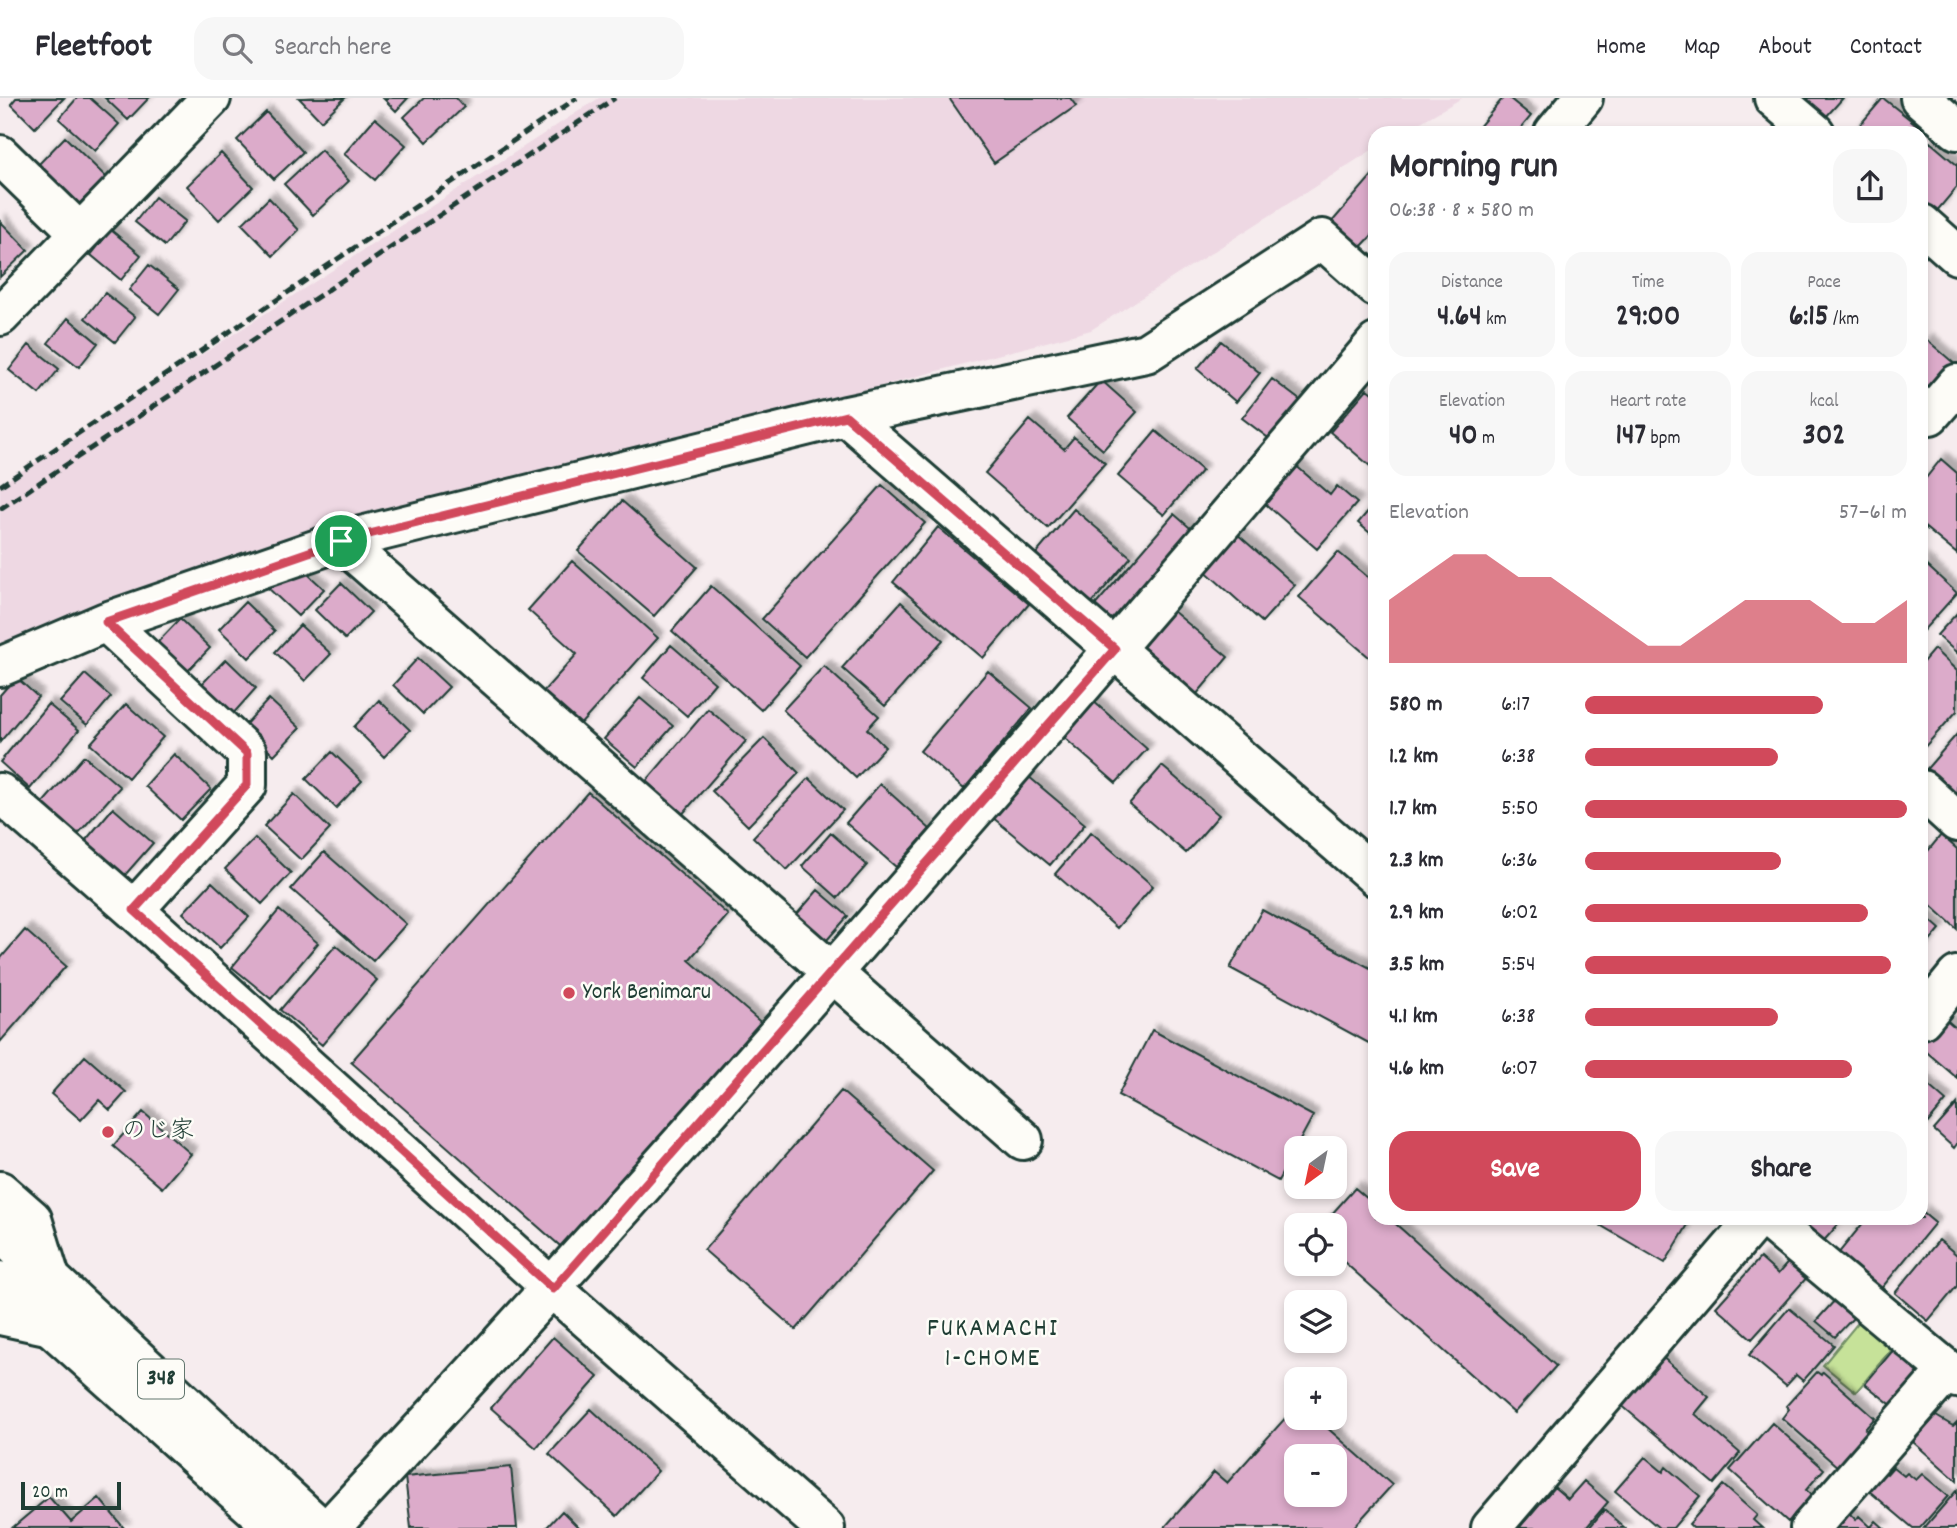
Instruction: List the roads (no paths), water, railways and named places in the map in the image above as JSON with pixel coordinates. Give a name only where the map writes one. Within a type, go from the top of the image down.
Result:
[{"type":"main road","points":[[0,316],[211,98]]},
{"type":"main road","points":[[1560,126],[1583,98]]},
{"type":"main road","points":[[1774,98],[1807,126]]},
{"type":"main road","points":[[1920,98],[1957,130]]},
{"type":"main road","points":[[0,155],[79,232]]},
{"type":"main road","points":[[1928,229],[1957,255]]},
{"type":"main road","points":[[0,667],[106,622],[341,541],[846,416],[1146,353],[1322,239],[1368,280]]},
{"type":"main road","points":[[330,1528],[553,1289],[1115,649],[1368,352]]},
{"type":"main road","points":[[1930,415],[1957,384]]},
{"type":"main road","points":[[846,416],[1368,870]]},
{"type":"main road","points":[[341,541],[1023,1140]]},
{"type":"main road","points":[[106,622],[247,753],[247,785],[134,910]]},
{"type":"main road","points":[[0,793],[134,910],[553,1289],[825,1528]]},
{"type":"main road","points":[[1928,795],[1957,822]]},
{"type":"main road","points":[[1928,1012],[1957,976]]},
{"type":"main road","points":[[0,1191],[32,1219],[49,1274]]},
{"type":"main road","points":[[1491,1528],[1751,1225]]},
{"type":"main road","points":[[1774,1225],[1953,1374],[1810,1528]]},
{"type":"main road","name":"348","points":[[0,1232],[49,1274],[320,1528]]},
{"type":"main road","name":"348","points":[[0,1281],[276,1528]]},
{"type":"main road","points":[[0,1315],[51,1326]]},
{"type":"railway","points":[[0,486],[577,98]]},
{"type":"railway","points":[[0,509],[615,98]]},
{"type":"place","name":"York Benimaru","points":[[569,993]]},
{"type":"place","name":"のじ家","points":[[108,1132]]},
{"type":"district","name":"FUKAMACHI 1-CHOME","points":[[993,1344]]}]
